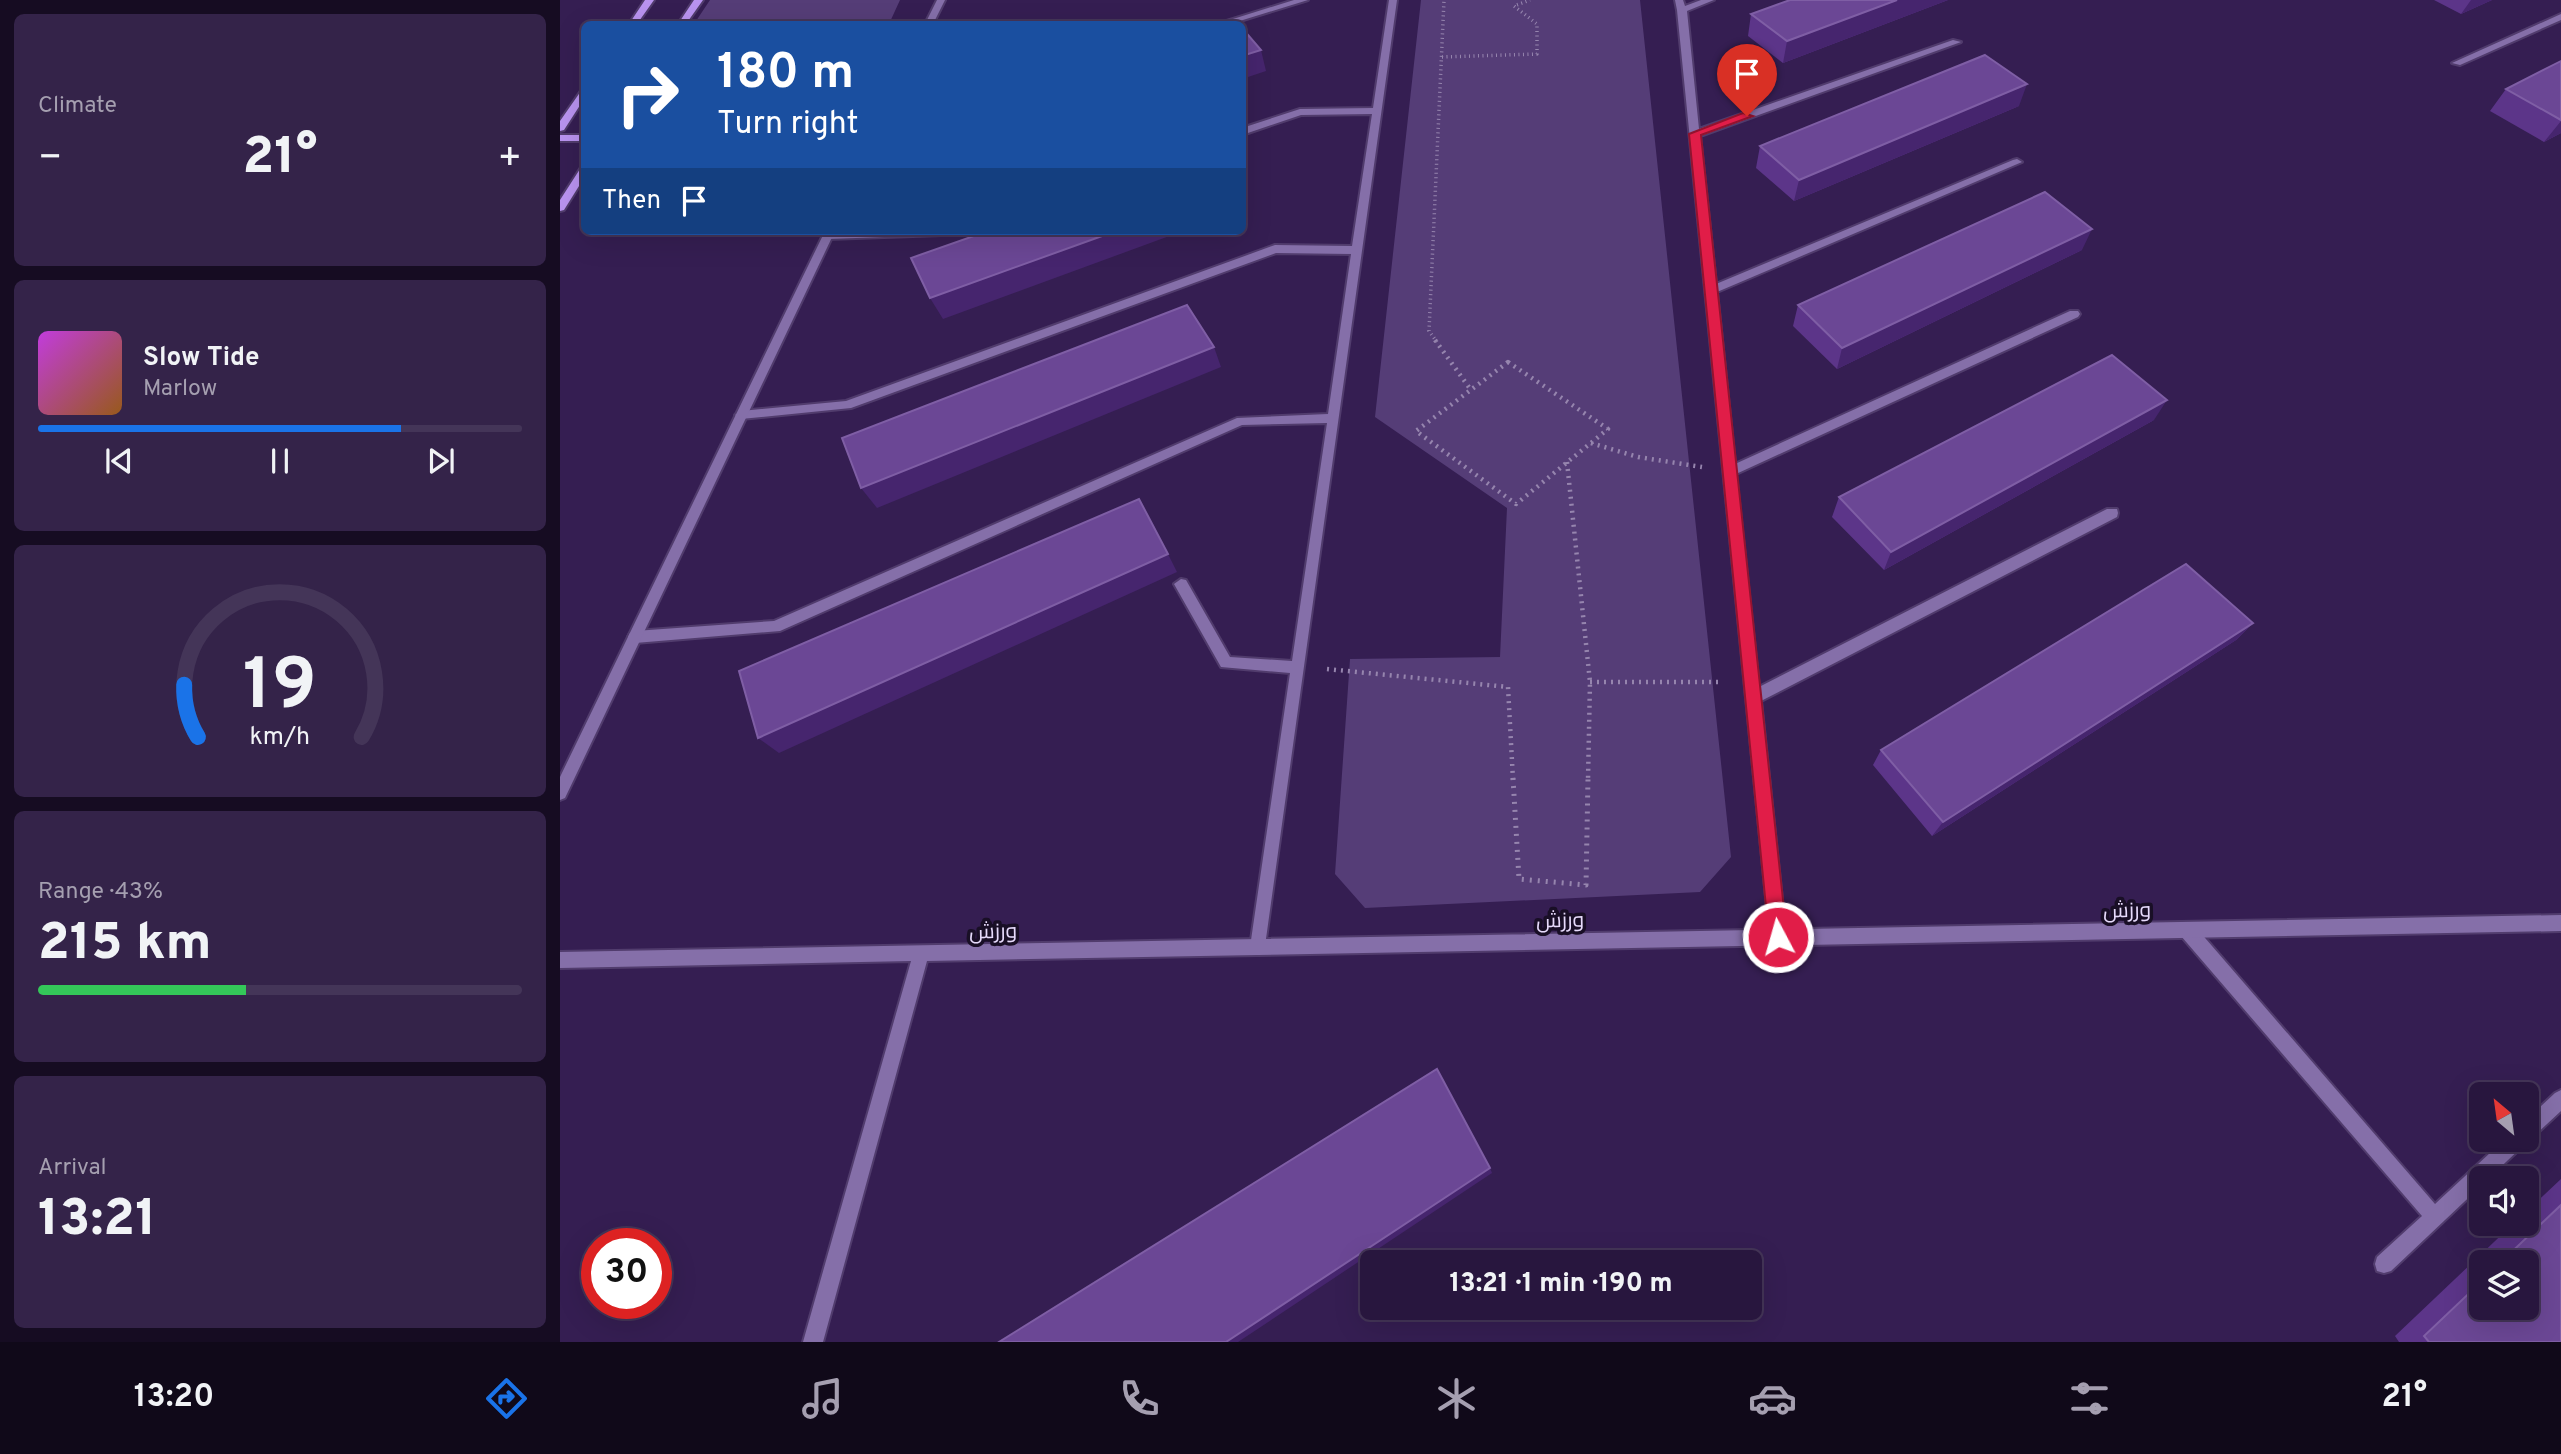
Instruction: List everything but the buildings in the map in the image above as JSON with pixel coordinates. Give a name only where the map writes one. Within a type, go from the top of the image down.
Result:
[{"type":"main road","points":[[635,21],[650,0]]},
{"type":"main road","points":[[684,21],[699,0]]},
{"type":"main road","points":[[560,128],[581,97]]},
{"type":"main road","points":[[560,138],[581,138]]},
{"type":"main road","points":[[560,208],[581,176]]},
{"type":"street","points":[[930,21],[941,0]]},
{"type":"street","points":[[1232,21],[1304,0]]},
{"type":"street","points":[[1258,947],[1393,0]]},
{"type":"street","points":[[1710,0],[1680,5],[1778,937]]},
{"type":"street","points":[[2457,63],[2561,17]]},
{"type":"street","points":[[1695,134],[1956,43]]},
{"type":"street","points":[[1246,131],[1300,112],[1377,111]]},
{"type":"street","points":[[1711,290],[2017,162]]},
{"type":"street","points":[[560,793],[828,235]]},
{"type":"street","points":[[741,415],[847,405],[1275,249],[1357,250]]},
{"type":"street","points":[[1730,472],[2074,314]]},
{"type":"street","points":[[635,637],[775,628],[1241,421],[1334,418]]},
{"type":"street","points":[[1753,690],[2112,513]]},
{"type":"street","points":[[1181,584],[1226,663],[1298,667]]},
{"type":"street","name":"ورزش","points":[[560,960],[2561,923]]},
{"type":"street","points":[[2187,930],[2434,1217]]},
{"type":"street","points":[[813,1342],[921,954]]},
{"type":"street","points":[[2539,1119],[2561,1099]]},
{"type":"street","points":[[2384,1264],[2504,1152]]},
{"type":"path","points":[[1444,0],[1429,331],[1471,390]]},
{"type":"path","points":[[1442,57],[1537,54],[1537,24],[1514,6],[1531,0]]},
{"type":"path","points":[[1508,362],[1608,429],[1590,443],[1516,505],[1416,431],[1508,362]]},
{"type":"path","points":[[1590,443],[1638,457],[1730,472]]},
{"type":"path","points":[[1298,667],[1508,687],[1519,880],[1586,885],[1590,682],[1567,462]]},
{"type":"path","points":[[1590,682],[1753,690]]},
{"type":"shaded area","points":[[710,0],[900,0],[890,21],[696,21]]},
{"type":"shaded area","points":[[1421,0],[1640,0],[1731,857],[1700,892],[1365,908],[1335,874],[1350,659],[1500,657],[1507,508],[1375,417]]},
{"type":"route","points":[[1747,116],[1695,134],[1778,937]]}]
